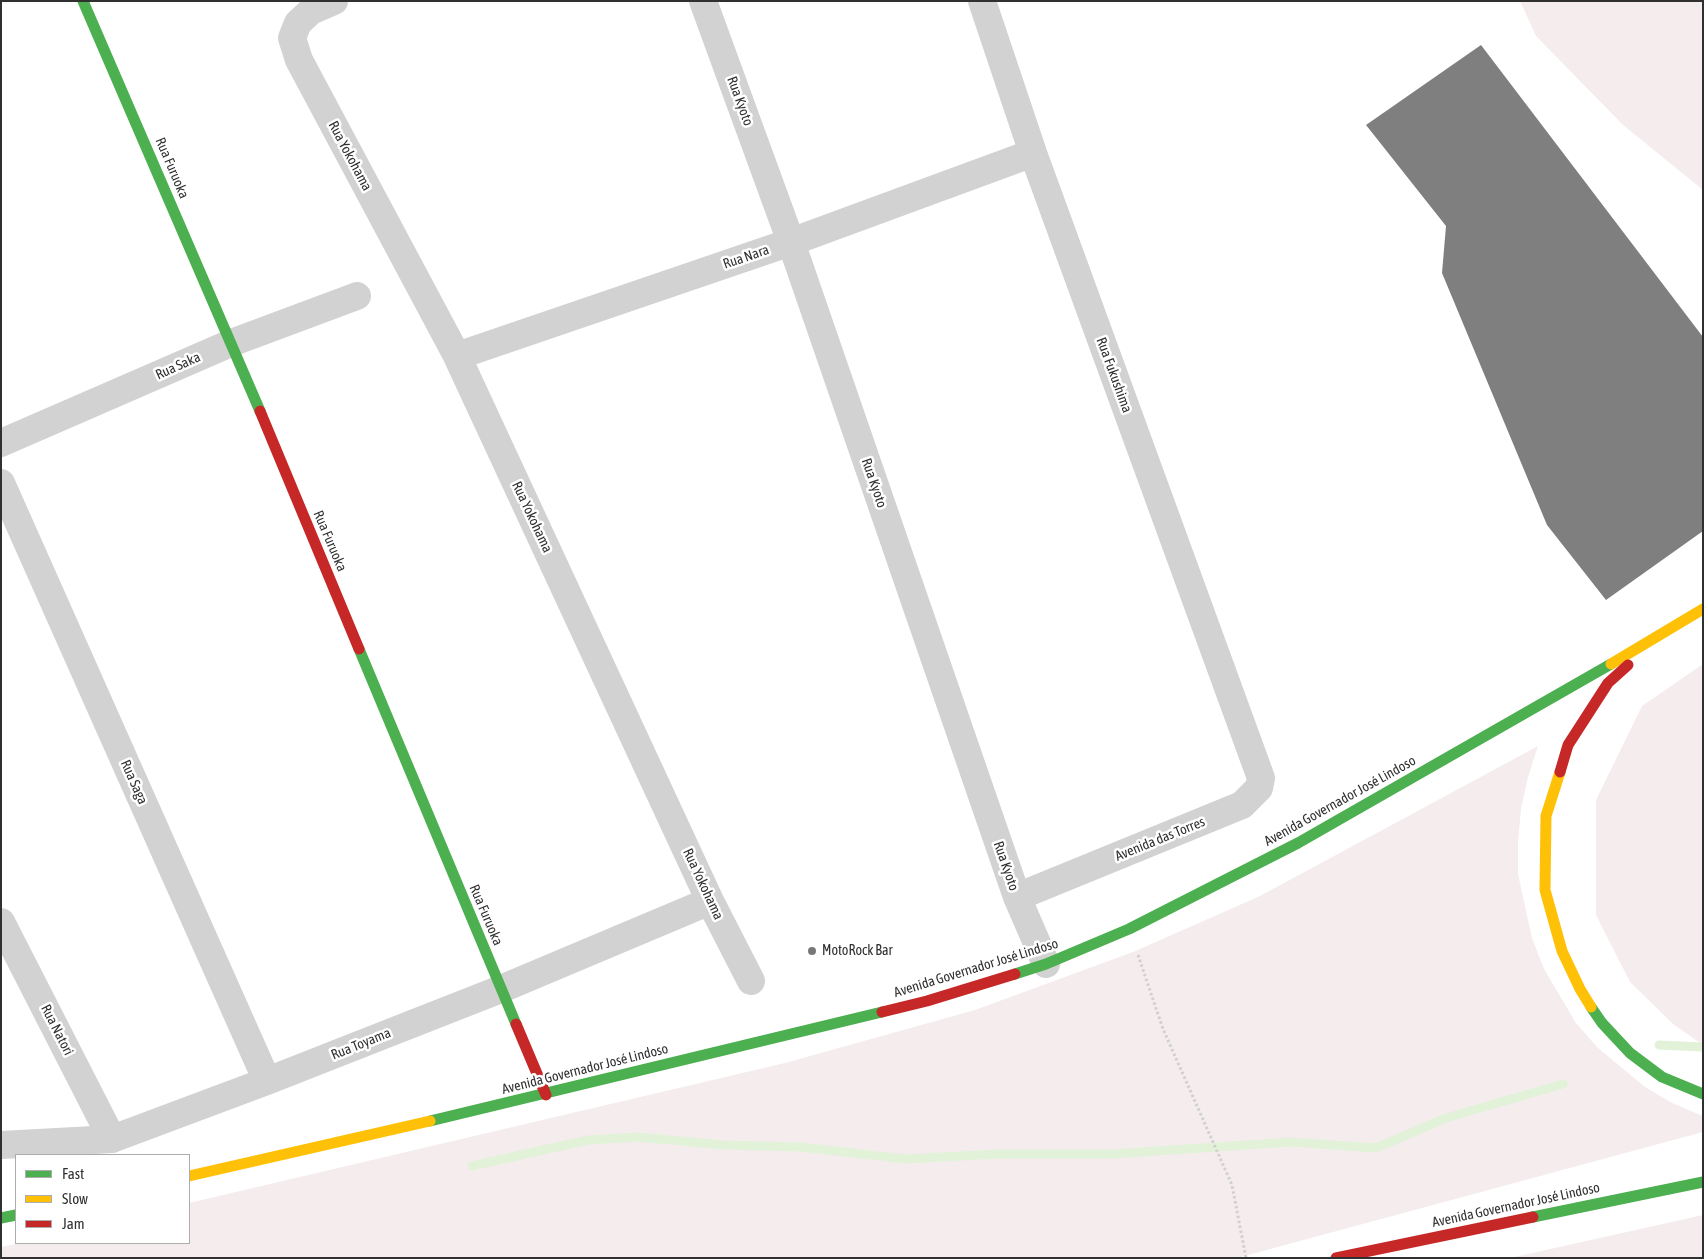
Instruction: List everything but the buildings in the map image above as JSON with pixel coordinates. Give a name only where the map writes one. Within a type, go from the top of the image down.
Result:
[{"type":"main road","name":"Rua Furuoka","points":[[83,1],[230,343],[546,1095]]},
{"type":"main road","name":"Avenida Governador José Lindoso","points":[[190,1176],[546,1095],[927,1001],[1046,964],[1129,929],[1298,843],[1663,634],[1703,609]]},
{"type":"main road","points":[[1663,634],[1608,683],[1568,745],[1546,816],[1546,890],[1562,951],[1580,989],[1602,1023],[1630,1053],[1662,1077],[1703,1094]]},
{"type":"main road","name":"Avenida Governador José Lindoso","points":[[1336,1258],[1703,1182]]},
{"type":"main road","points":[[1,1218],[15,1215]]},
{"type":"street","name":"Rua Yokohama","points":[[334,1],[311,11],[298,23],[292,38],[299,60],[457,356],[710,901],[751,981]]},
{"type":"street","name":"Rua Kyoto","points":[[704,1],[791,242],[1017,897],[1046,964]]},
{"type":"street","name":"Rua Fukushima","points":[[982,1],[1032,153],[1251,748]]},
{"type":"street","name":"Rua Nara","points":[[457,356],[791,242],[1032,153]]},
{"type":"street","name":"Rua Saka","points":[[1,443],[230,343],[357,296]]},
{"type":"street","name":"Rua Saga","points":[[1,483],[267,1082]]},
{"type":"street","name":"Avenida das Torres","points":[[1017,897],[1242,805],[1259,788],[1261,778],[1251,748]]},
{"type":"street","name":"Rua Toyama","points":[[1,1145],[112,1139],[267,1082],[501,989],[710,901]]},
{"type":"street","name":"Rua Natori","points":[[1,922],[112,1139]]},
{"type":"path","points":[[1129,929],[1163,1029],[1207,1124],[1232,1185],[1246,1258]]},
{"type":"shaded area","points":[[1520,1],[1703,1],[1703,190],[1623,125],[1536,36]]},
{"type":"shaded area","points":[[1703,664],[1703,1045],[1673,1024],[1630,982],[1596,915],[1596,800],[1642,706]]},
{"type":"shaded area","points":[[1538,746],[1528,777],[1521,809],[1518,874],[1532,938],[1544,969],[1576,1023],[1597,1047],[1645,1087],[1672,1103],[1703,1116],[1703,1132],[1237,1258],[1,1258],[1,1247],[15,1244],[190,1244],[190,1203],[785,1063],[975,1010],[1133,952],[1260,896]]},
{"type":"shaded area","points":[[1703,1215],[1703,1258],[1510,1258]]},
{"type":"waterway","points":[[1659,1045],[1703,1047]]},
{"type":"waterway","points":[[472,1166],[588,1140],[638,1137],[724,1145],[800,1147],[906,1159],[997,1154],[1113,1154],[1291,1142],[1376,1148],[1446,1118],[1563,1084]]},
{"type":"traffic: fast","points":[[83,1],[260,411]]},
{"type":"traffic: fast","points":[[359,649],[516,1024]]},
{"type":"traffic: fast","points":[[1015,974],[1046,964],[1129,929],[1298,843],[1611,664]]},
{"type":"traffic: fast","points":[[1591,1007],[1602,1023],[1630,1053],[1662,1077],[1703,1094]]},
{"type":"traffic: fast","points":[[430,1121],[882,1012]]},
{"type":"traffic: fast","points":[[1533,1217],[1703,1182]]},
{"type":"traffic: fast","points":[[1,1218],[15,1215]]},
{"type":"traffic: slow","points":[[1611,664],[1703,609]]},
{"type":"traffic: slow","points":[[1560,772],[1546,816],[1545,890],[1562,951],[1591,1007]]},
{"type":"traffic: slow","points":[[190,1176],[430,1121]]},
{"type":"traffic: jam","points":[[260,411],[359,649]]},
{"type":"traffic: jam","points":[[1560,772],[1568,745],[1608,683],[1628,665]]},
{"type":"traffic: jam","points":[[882,1012],[927,1001],[1015,974]]},
{"type":"traffic: jam","points":[[516,1024],[546,1095]]},
{"type":"traffic: jam","points":[[1336,1258],[1533,1217]]},
{"type":"place","name":"MotoRock Bar","points":[[812,951]]}]
